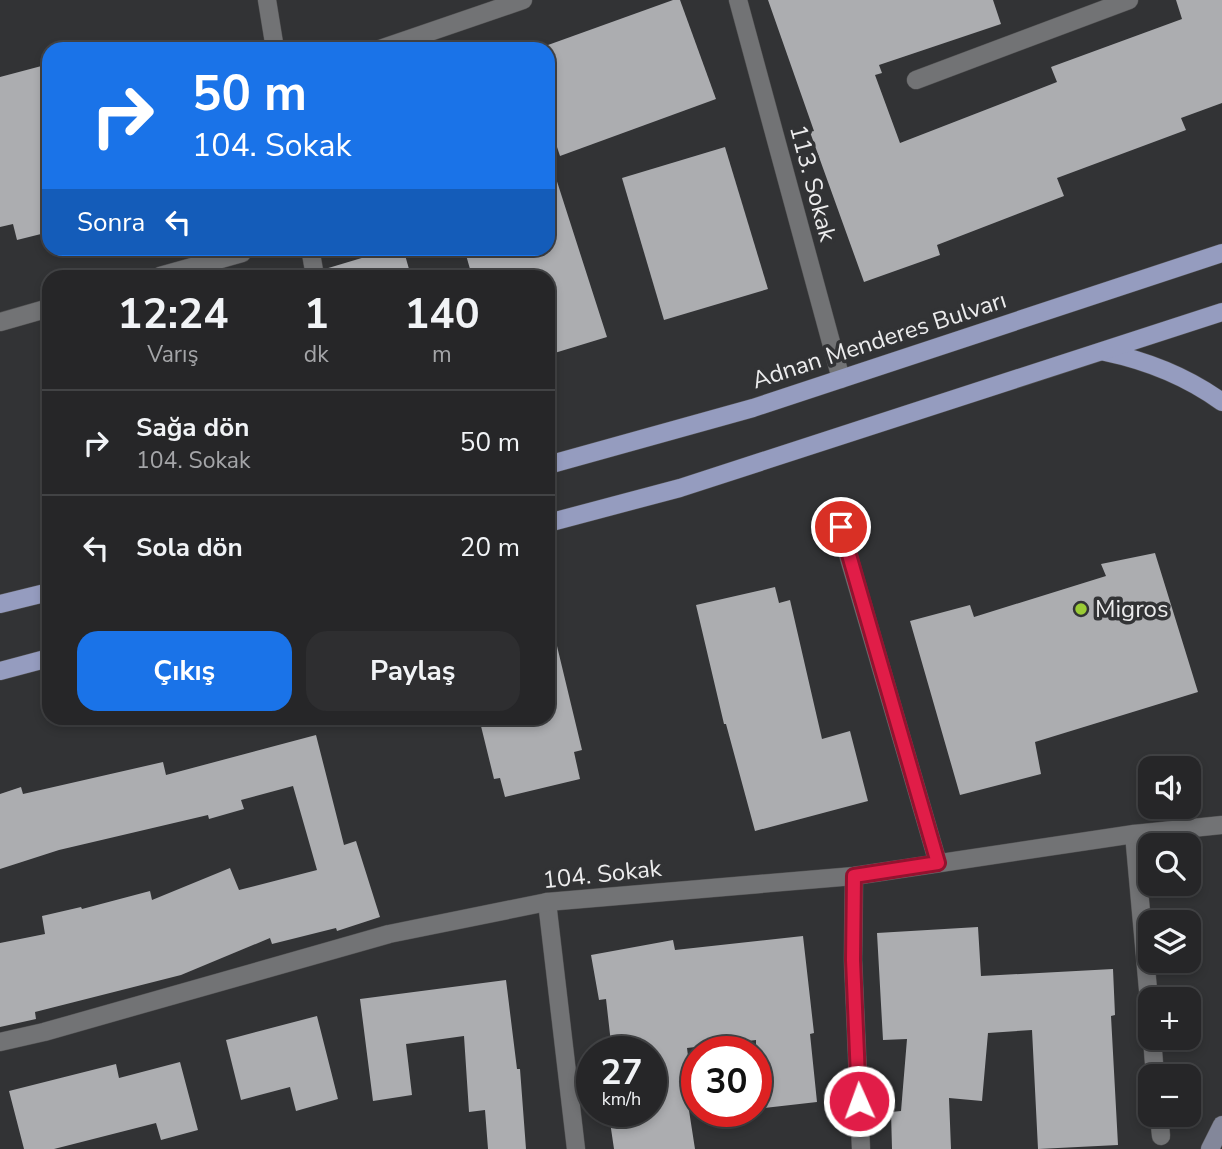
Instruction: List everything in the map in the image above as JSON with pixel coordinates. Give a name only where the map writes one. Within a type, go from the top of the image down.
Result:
[{"type":"main road","name":"Adnan Menderes Bulvarı","points":[[555,463],[753,408],[1222,253]]},
{"type":"main road","points":[[555,521],[680,488],[1222,312]]},
{"type":"main road","points":[[1101,352],[1139,359],[1175,373],[1222,402]]},
{"type":"main road","points":[[0,604],[42,594]]},
{"type":"main road","points":[[0,671],[42,660]]},
{"type":"main road","points":[[1210,1149],[1222,1125]]},
{"type":"street","points":[[267,0],[274,42]]},
{"type":"street","points":[[400,42],[523,0]]},
{"type":"street","name":"113. Sokak","points":[[738,0],[841,379]]},
{"type":"street","points":[[916,80],[1129,0]]},
{"type":"street","points":[[181,270],[231,256]]},
{"type":"street","points":[[0,322],[42,310]]},
{"type":"street","points":[[841,527],[938,863]]},
{"type":"street","name":"104. Sokak","points":[[0,1042],[44,1032],[390,934],[547,902],[854,876],[1134,834],[1222,825]]},
{"type":"street","points":[[1134,834],[1148,987]]},
{"type":"street","points":[[854,876],[853,960],[861,1149]]},
{"type":"street","points":[[547,902],[576,1149]]},
{"type":"street","points":[[1160,1127],[1161,1136]]},
{"type":"building","points":[[673,0],[680,0],[716,99],[560,156],[555,141],[555,42]]},
{"type":"building","points":[[768,0],[993,0],[1001,24],[879,65],[882,73],[875,75],[900,143],[1057,82],[1051,67],[1182,19],[1176,0],[1222,0],[1222,103],[1181,118],[1186,130],[1057,178],[1064,196],[937,245],[940,255],[864,282],[810,132],[814,131]]},
{"type":"building","points":[[42,66],[42,234],[17,240],[13,224],[0,227],[0,77]]},
{"type":"building","points":[[725,147],[768,289],[664,320],[622,178]]},
{"type":"building","points":[[555,175],[607,337],[555,353],[555,270],[470,270],[466,256],[555,256]]},
{"type":"building","points":[[368,256],[405,256],[409,270],[325,270]]},
{"type":"building","points":[[1155,553],[1198,692],[1035,742],[1041,774],[960,795],[910,621],[970,605],[974,617],[1106,576],[1101,564]]},
{"type":"building","points":[[775,587],[779,603],[790,600],[822,739],[850,731],[868,801],[755,831],[724,724],[696,605]]},
{"type":"building","points":[[555,646],[582,750],[574,752],[580,779],[505,797],[500,778],[494,779],[481,725],[555,725]]},
{"type":"building","points":[[316,735],[344,845],[356,841],[380,917],[337,931],[336,928],[272,944],[270,938],[181,975],[35,1012],[36,1019],[0,1027],[0,943],[45,934],[42,916],[81,907],[82,909],[150,891],[152,900],[230,868],[239,890],[317,870],[293,786],[241,800],[244,809],[209,819],[208,815],[59,850],[0,869],[0,794],[21,787],[23,794],[163,762],[166,775]]},
{"type":"building","points":[[978,927],[981,976],[1113,969],[1115,1015],[1111,1016],[1118,1145],[1038,1149],[1032,1030],[988,1033],[982,1101],[949,1098],[951,1149],[892,1149],[891,1112],[901,1111],[907,1039],[883,1040],[877,933]]},
{"type":"building","points":[[803,936],[814,1033],[810,1034],[817,1102],[772,1107],[772,1036],[681,1036],[681,1127],[692,1127],[695,1149],[614,1149],[611,1127],[667,1127],[667,1036],[610,1036],[606,999],[599,1000],[591,955],[673,940],[675,950]]},
{"type":"building","points":[[506,980],[517,1069],[520,1069],[526,1149],[488,1149],[485,1110],[469,1112],[464,1036],[406,1044],[412,1095],[373,1101],[360,999]]},
{"type":"building","points":[[317,1016],[338,1099],[296,1111],[290,1087],[241,1100],[226,1040]]},
{"type":"building","points":[[180,1062],[198,1130],[161,1140],[156,1123],[54,1149],[24,1149],[9,1091],[116,1064],[119,1078]]},
{"type":"place","name":"Migros","points":[[1081,609]]},
{"type":"route","points":[[841,527],[938,863],[854,876],[853,960],[859,1101]]}]
